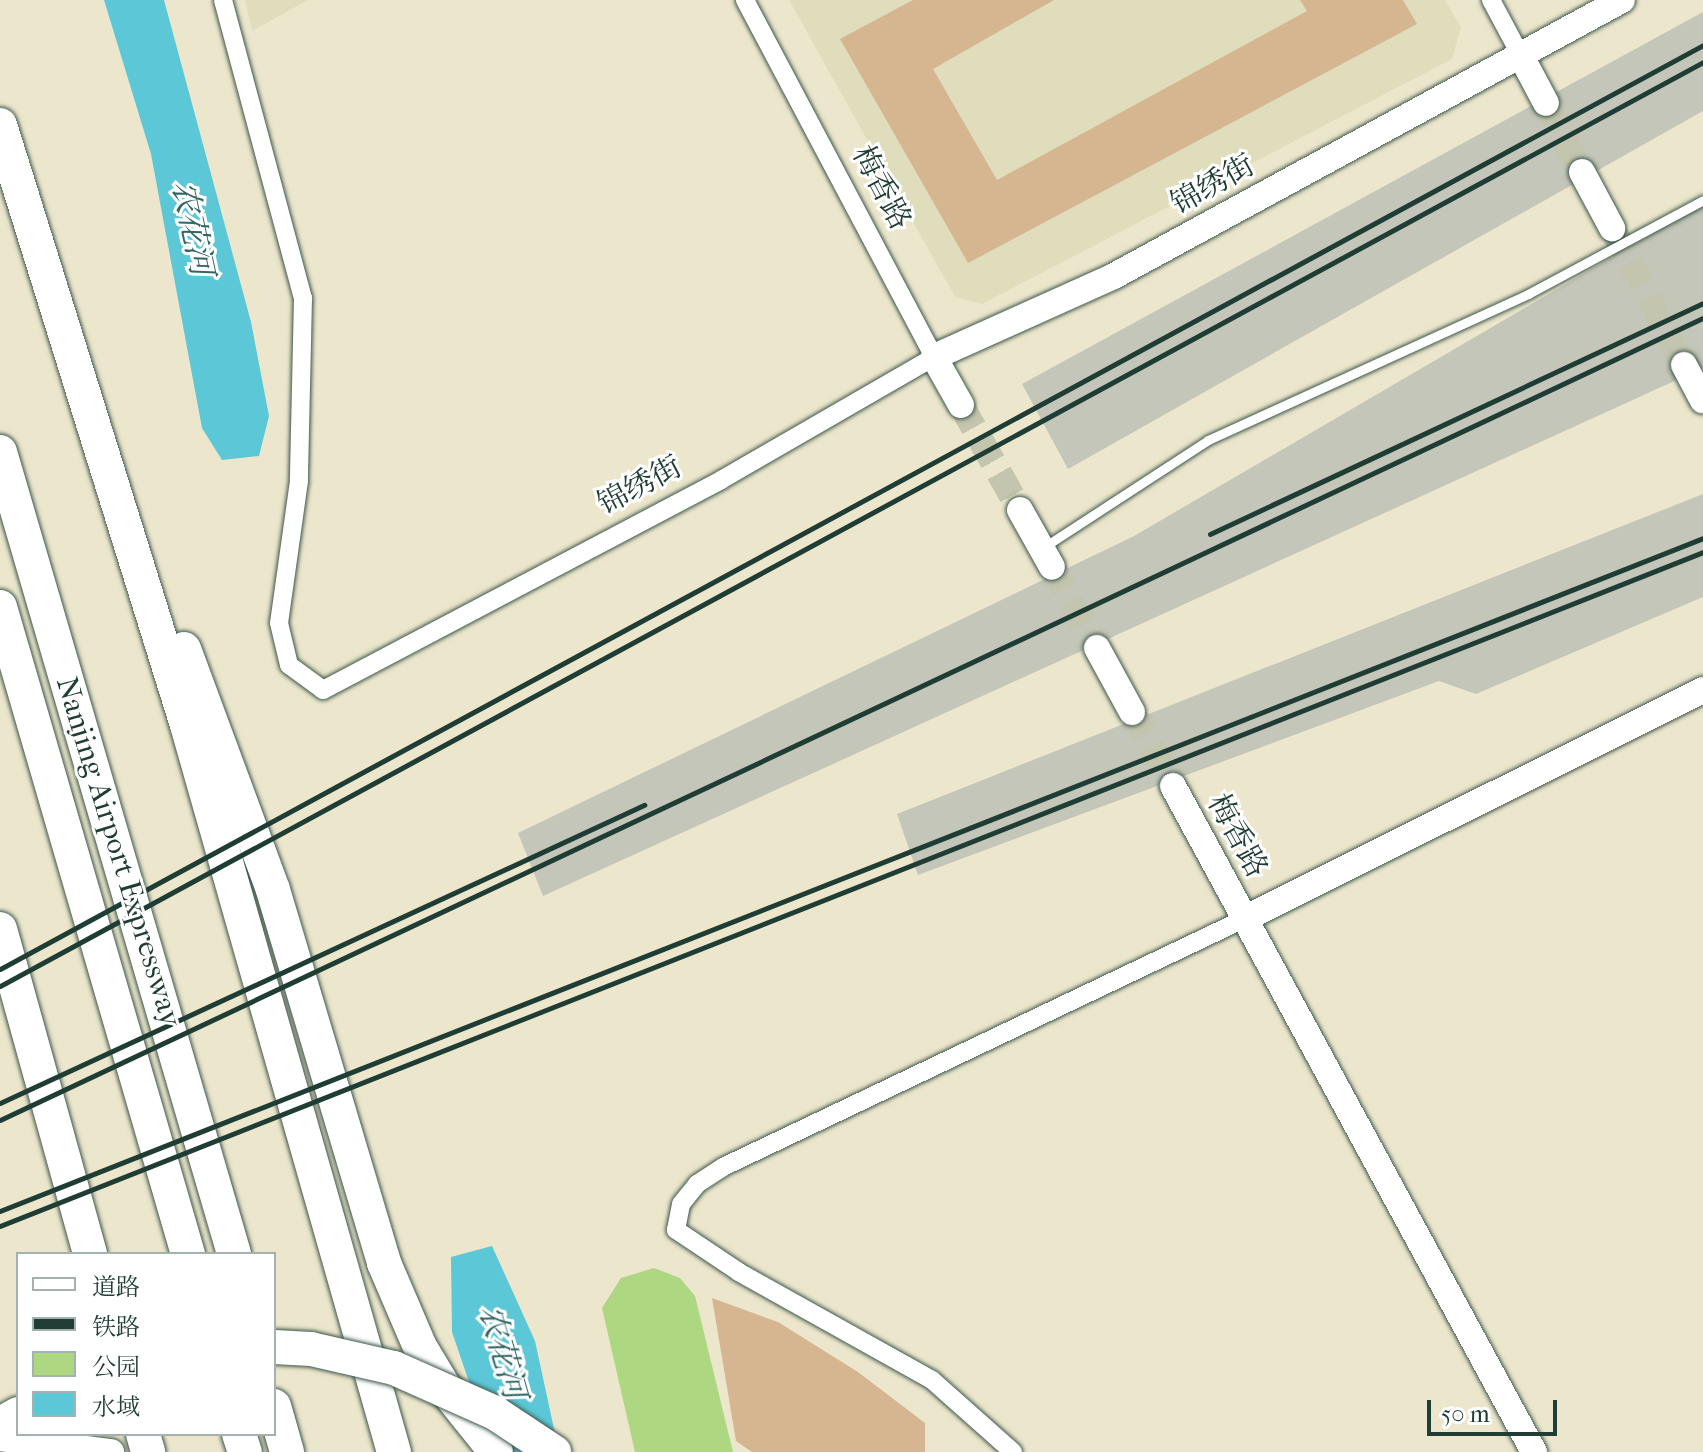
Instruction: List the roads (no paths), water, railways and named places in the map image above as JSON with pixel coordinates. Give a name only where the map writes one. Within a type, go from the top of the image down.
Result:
[{"type":"highway","points":[[0,125],[187,725],[394,1450]]},
{"type":"highway","points":[[101,448],[227,756],[273,890],[384,1263],[444,1387],[496,1452]]},
{"type":"highway","name":"Nanjing Airport Expressway","points":[[0,452],[233,1252]]},
{"type":"highway","name":"Nanjing Airport Expressway","points":[[0,607],[187,1252]]},
{"type":"highway","points":[[0,929],[89,1252]]},
{"type":"highway","points":[[276,1347],[311,1349],[394,1368],[495,1413],[554,1452]]},
{"type":"highway","points":[[276,1414],[287,1452]]},
{"type":"street","name":"锦绣街","points":[[223,0],[303,298],[299,481],[279,623],[289,665],[323,690],[721,480],[934,357],[1114,276],[1622,0]]},
{"type":"street","name":"梅香路","points":[[745,0],[961,405]]},
{"type":"street","points":[[1491,0],[1546,103]]},
{"type":"street","points":[[1582,172],[1612,228]]},
{"type":"street","points":[[1684,365],[1703,400]]},
{"type":"street","points":[[1020,510],[1046,558]]},
{"type":"street","points":[[1097,648],[1132,712]]},
{"type":"street","points":[[1013,1452],[932,1380],[739,1272],[676,1230],[681,1204],[697,1184],[723,1167],[1246,918],[1703,690]]},
{"type":"street","name":"梅香路","points":[[1173,786],[1534,1452]]},
{"type":"street","points":[[0,1438],[111,1452]]},
{"type":"lane","points":[[1046,558],[1208,440],[1528,294],[1703,200]]},
{"type":"water","name":"农花河","points":[[104,0],[164,0],[251,322],[269,416],[259,456],[222,460],[202,428],[151,154]]},
{"type":"water","name":"农花河","points":[[492,1246],[535,1341],[559,1452],[493,1452],[452,1332],[451,1257]]},
{"type":"tunnel","points":[[1546,103],[1582,172]]},
{"type":"tunnel","points":[[1612,228],[1684,365]]},
{"type":"tunnel","points":[[961,405],[1020,510]]},
{"type":"tunnel","points":[[1052,567],[1097,648]]},
{"type":"tunnel","points":[[1132,712],[1173,786]]},
{"type":"railway","points":[[0,969],[1703,45]]},
{"type":"railway","points":[[0,986],[1703,62]]},
{"type":"railway","points":[[1210,534],[1703,303]]},
{"type":"railway","points":[[0,1120],[1703,318]]},
{"type":"railway","points":[[0,1211],[1703,538]]},
{"type":"railway","points":[[0,1226],[1703,552]]},
{"type":"railway","points":[[0,1103],[644,805]]}]
